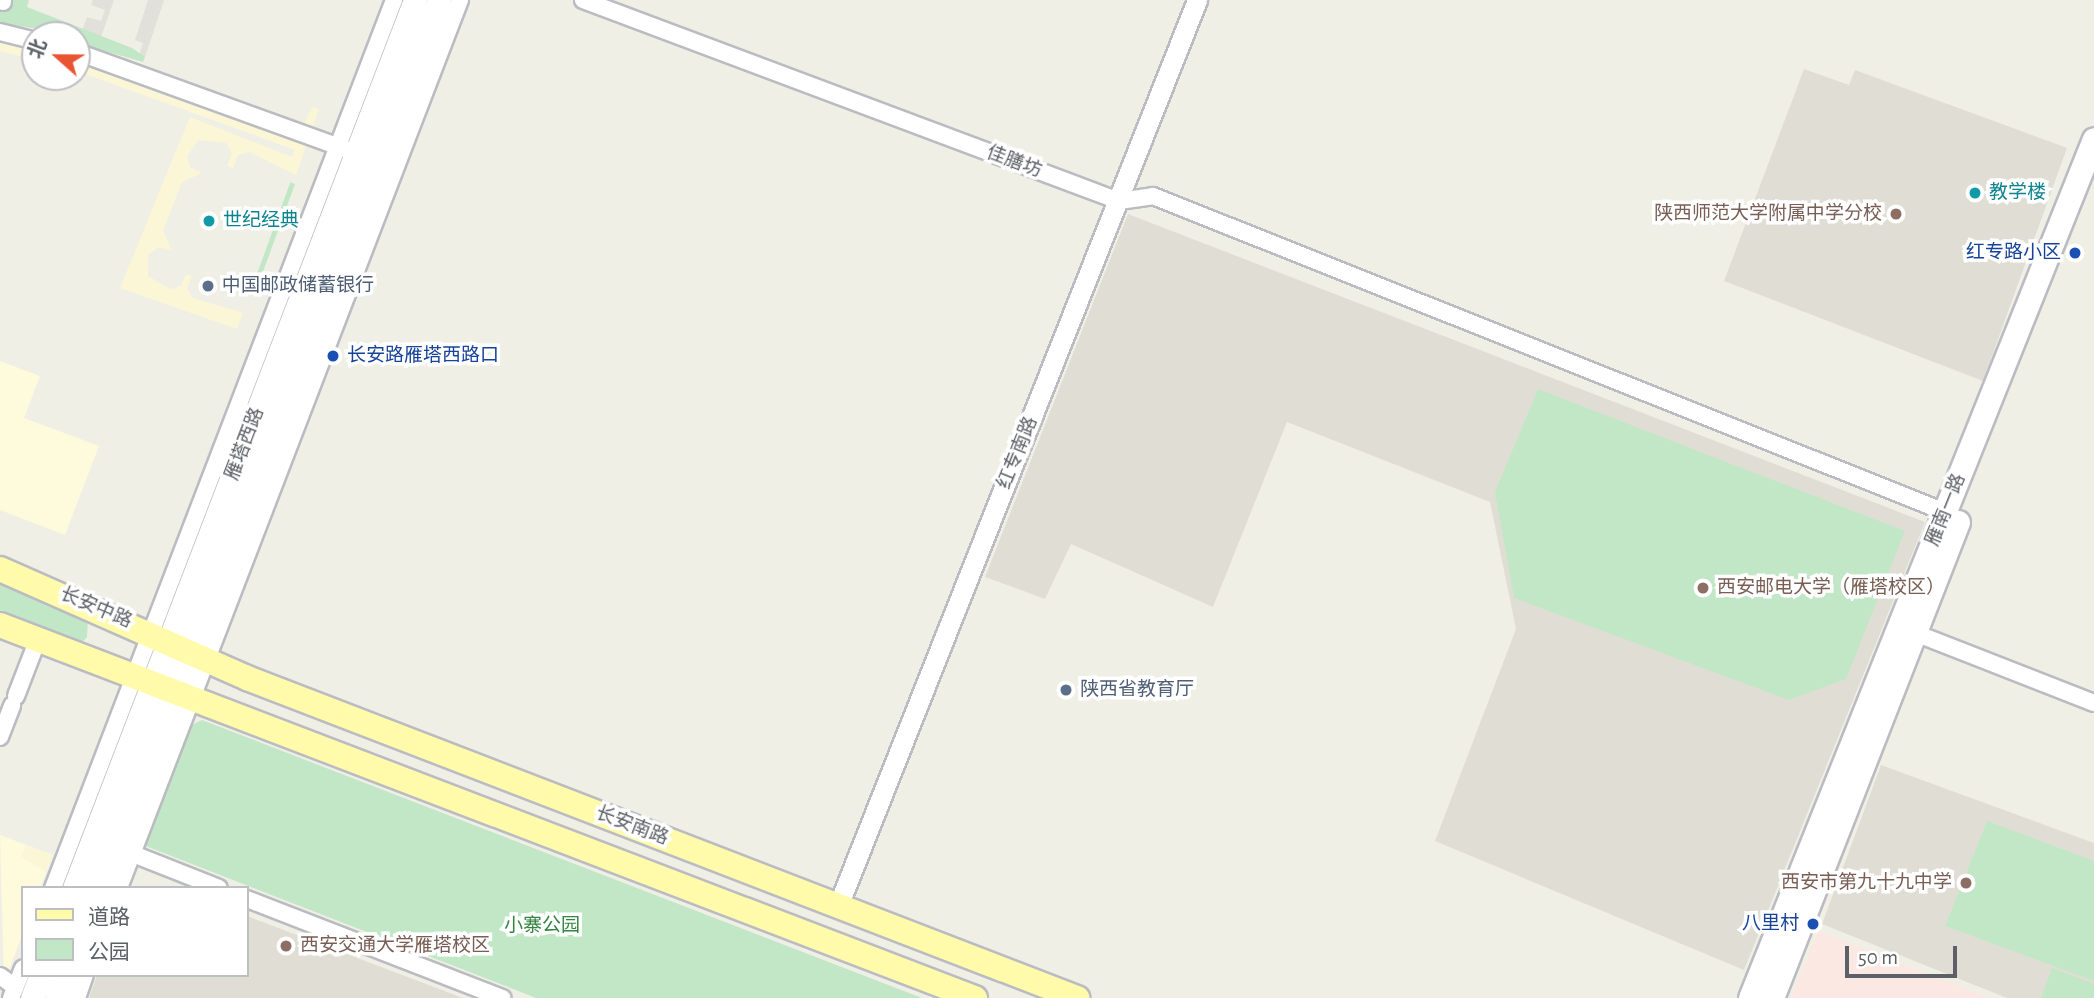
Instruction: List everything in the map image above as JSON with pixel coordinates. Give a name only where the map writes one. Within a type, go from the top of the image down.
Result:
[{"type":"main road","name":"雁塔西路","points":[[179,646],[347,149],[415,0]]},
{"type":"main road","name":"雁塔西路","points":[[75,886],[164,686],[439,0]]},
{"type":"main road","name":"雁南一路","points":[[1772,998],[1908,630],[1945,513],[2094,139]]},
{"type":"main road","name":"雁南一路","points":[[1751,998],[1908,630],[2094,179]]},
{"type":"main road","name":"长安中路","points":[[0,569],[179,646]]},
{"type":"main road","points":[[0,625],[164,686]]},
{"type":"main road","name":"长安南路","points":[[179,646],[1077,998]]},
{"type":"main road","name":"雁塔西路","points":[[100,886],[123,850],[164,686]]},
{"type":"main road","name":"长安南路","points":[[164,686],[975,998]]},
{"type":"main road","points":[[19,994],[39,977]]},
{"type":"main road","points":[[56,998],[64,977]]},
{"type":"street","points":[[91,57],[347,149],[394,0]]},
{"type":"street","points":[[54,886],[164,686],[460,0]]},
{"type":"street","name":"佳膳坊","points":[[583,0],[1119,201],[1153,196],[1945,513]]},
{"type":"street","name":"红专南路","points":[[838,906],[1197,0]]},
{"type":"street","points":[[0,32],[21,37]]},
{"type":"street","points":[[1908,630],[2094,703]]},
{"type":"street","points":[[0,737],[38,639]]},
{"type":"street","points":[[119,886],[123,850],[214,886]]},
{"type":"street","points":[[248,899],[502,998]]},
{"type":"street","points":[[0,976],[19,994]]},
{"type":"street","points":[[77,998],[84,977]]},
{"type":"shaded area","points":[[93,0],[114,0],[101,37],[91,34],[91,21],[86,21],[87,17],[101,21],[105,10],[91,5]]},
{"type":"shaded area","points":[[148,0],[164,0],[145,57],[139,55],[143,43],[135,40]]},
{"type":"shaded area","name":"陕西师范大学附属中学分校","points":[[1804,69],[1849,85],[1855,70],[2067,148],[1983,381],[1724,281]]},
{"type":"shaded area","name":"西安邮电大学（雁塔校区）","points":[[1128,214],[1925,522],[1744,970],[1435,841],[1516,629],[1490,502],[1287,422],[1213,607],[1071,544],[1045,599],[985,577]]},
{"type":"shaded area","points":[[0,361],[40,376],[24,418],[99,446],[65,535],[0,510]]},
{"type":"shaded area","name":"西安市第九十九中学","points":[[1881,765],[2094,843],[2094,998],[2007,998],[1822,924]]},
{"type":"shaded area","points":[[0,835],[53,855],[41,886],[21,886],[21,938],[4,983]]},
{"type":"shaded area","name":"西安交通大学雁塔校区","points":[[248,916],[463,998],[89,998],[96,977],[248,977]]},
{"type":"shaded area","points":[[1818,931],[1990,998],[1791,998]]},
{"type":"green space","points":[[12,0],[29,0],[27,7],[63,21],[21,21],[21,26],[0,23],[0,7],[8,10]]},
{"type":"green space","points":[[91,32],[132,48],[145,57],[143,62],[91,47]]},
{"type":"green space","points":[[290,182],[295,184],[256,291],[251,289]]},
{"type":"green space","points":[[1538,389],[1905,531],[1846,679],[1789,700],[1514,598],[1495,492]]},
{"type":"green space","points":[[0,583],[88,617],[87,637],[80,645],[0,616]]},
{"type":"green space","name":"小寨公园","points":[[202,720],[922,998],[536,998],[138,843],[181,730]]},
{"type":"green space","points":[[1987,821],[2094,861],[2094,981],[1945,926]]},
{"type":"green space","points":[[2052,968],[2094,984],[2094,998],[2041,998]]},
{"type":"sand","points":[[0,23],[21,29],[21,56],[0,51]]},
{"type":"sand","points":[[91,48],[304,124],[312,107],[319,109],[296,175],[249,152],[238,155],[233,168],[227,166],[232,153],[226,143],[198,140],[187,157],[190,167],[202,173],[182,182],[163,231],[172,251],[158,247],[148,255],[148,276],[170,289],[181,286],[186,274],[192,276],[187,288],[193,298],[243,313],[237,329],[120,288],[190,117],[292,157],[295,150],[91,76]]},
{"type":"sand","points":[[26,845],[53,855],[46,872],[21,857]]},
{"type":"place","name":"教学楼","points":[[1975,193]]},
{"type":"place","name":"陕西师范大学附属中学分校","points":[[1896,214]]},
{"type":"place","name":"世纪经典","points":[[209,221]]},
{"type":"place","name":"红专路小区","points":[[2075,253]]},
{"type":"place","name":"中国邮政储蓄银行","points":[[208,286]]},
{"type":"place","name":"长安路雁塔西路口","points":[[333,356]]},
{"type":"place","name":"西安邮电大学（雁塔校区）","points":[[1703,588]]},
{"type":"place","name":"陕西省教育厅","points":[[1066,690]]},
{"type":"place","name":"西安市第九十九中学","points":[[1966,883]]},
{"type":"place","name":"八里村","points":[[1813,924]]},
{"type":"place","name":"西安交通大学雁塔校区","points":[[286,946]]}]
